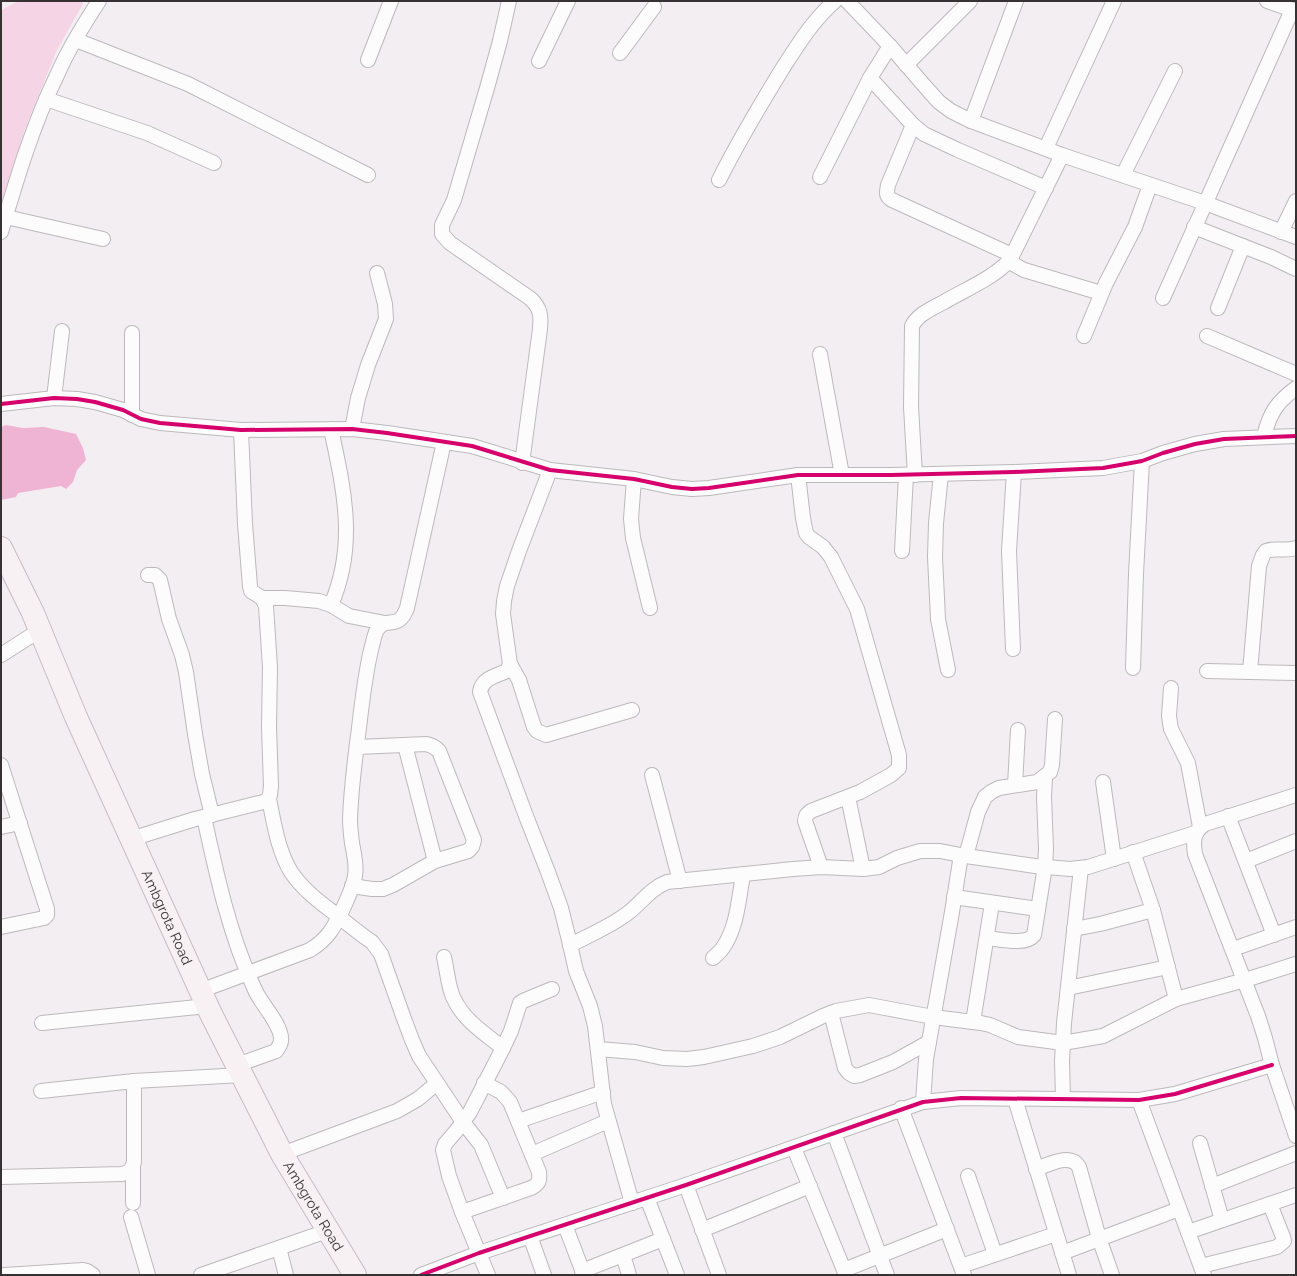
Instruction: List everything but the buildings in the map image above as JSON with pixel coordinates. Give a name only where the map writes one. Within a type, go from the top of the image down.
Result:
[{"type":"main road","name":"Ambgrota Road","points":[[1,548],[40,630],[76,717],[131,839],[204,998],[239,1070],[282,1154],[355,1275]]},
{"type":"street","points":[[368,60],[391,1]]},
{"type":"street","points":[[509,1],[487,88],[454,200],[442,225],[442,234],[450,243],[531,299],[539,309],[541,322],[522,462]]},
{"type":"street","points":[[539,62],[568,1]]},
{"type":"street","points":[[719,180],[756,111],[800,41],[820,15],[835,1]]},
{"type":"street","points":[[906,65],[970,1]]},
{"type":"street","points":[[971,121],[1016,1]]},
{"type":"street","points":[[1046,148],[1114,1]]},
{"type":"street","points":[[1163,298],[1205,203],[1294,11],[1267,1]]},
{"type":"street","points":[[849,2],[890,46],[929,92],[951,111],[971,121],[1062,155],[1205,203],[1296,237]]},
{"type":"street","points":[[1,232],[20,169],[46,99],[58,72],[95,3]]},
{"type":"street","points":[[620,53],[653,3]]},
{"type":"street","points":[[76,40],[188,84],[368,175]]},
{"type":"street","points":[[820,177],[873,73],[890,46]]},
{"type":"street","points":[[1123,175],[1175,71]]},
{"type":"street","points":[[873,73],[913,125],[924,134],[1046,188]]},
{"type":"street","points":[[46,99],[147,133],[214,163]]},
{"type":"street","points":[[913,125],[888,185],[887,196],[892,200],[1011,257],[1015,265],[1024,270],[1102,293]]},
{"type":"street","points":[[902,550],[910,475],[912,326],[919,317],[929,310],[989,277],[1002,268],[1011,257],[1062,155]]},
{"type":"street","points":[[1084,336],[1102,293],[1134,227],[1150,185]]},
{"type":"street","points":[[1281,232],[1296,201]]},
{"type":"street","points":[[6,216],[103,240]]},
{"type":"street","points":[[1194,228],[1271,257],[1296,269]]},
{"type":"street","points":[[1218,308],[1242,246]]},
{"type":"street","points":[[352,429],[358,398],[368,365],[386,319],[385,304],[377,272]]},
{"type":"street","points":[[54,398],[62,331]]},
{"type":"street","points":[[132,333],[132,415]]},
{"type":"street","points":[[1207,336],[1296,374]]},
{"type":"street","points":[[820,354],[842,475]]},
{"type":"street","points":[[1264,436],[1268,420],[1276,406],[1296,388]]},
{"type":"street","points":[[1,404],[54,398],[77,399],[95,402],[123,410],[141,419],[160,423],[241,430],[352,429],[387,432],[472,446],[550,470],[634,479],[672,487],[692,489],[709,488],[798,475],[910,475],[1103,468],[1142,461],[1162,453],[1195,444],[1224,439],[1264,436],[1296,436]]},
{"type":"street","points":[[331,429],[343,485],[346,524],[340,580],[331,605]]},
{"type":"street","points":[[241,430],[245,524],[250,586],[251,591],[262,598],[266,606],[270,667],[269,726],[271,786],[269,799],[278,838],[284,856],[291,871],[315,899],[378,948],[419,1056],[463,1122],[481,1145],[503,1198]]},
{"type":"street","points":[[262,598],[306,599],[319,601],[331,605],[349,616],[385,623],[395,623],[403,618],[407,608],[444,442]]},
{"type":"street","points":[[1133,668],[1142,461]]},
{"type":"street","points":[[550,470],[519,551],[507,586],[504,600],[503,614],[510,664],[519,680],[534,727],[537,731],[546,735],[632,710]]},
{"type":"street","points":[[1013,649],[1009,551],[1014,472]]},
{"type":"street","points":[[941,474],[936,524],[935,557],[938,619],[948,670]]},
{"type":"street","points":[[798,475],[806,533],[823,547],[831,557],[857,609],[899,755],[898,768],[896,771],[860,792],[811,811],[807,814],[805,817],[806,822],[821,867]]},
{"type":"street","points":[[634,479],[631,519],[633,538],[650,608]]},
{"type":"street","points":[[1250,672],[1257,582],[1261,560],[1266,551],[1270,549],[1287,550],[1296,548]]},
{"type":"street","points":[[41,1091],[239,1070],[276,1051],[281,1042],[281,1037],[275,1023],[257,993],[248,973],[221,893],[186,672],[182,655],[169,619],[160,580],[155,575],[148,575]]},
{"type":"street","points":[[42,1023],[204,998],[248,973],[310,950],[319,944],[331,931],[355,878],[356,864],[350,819],[356,747],[362,701],[371,652],[378,629],[385,623]]},
{"type":"street","points":[[1,655],[40,630]]},
{"type":"street","points":[[510,664],[507,671],[491,677],[482,683],[480,692],[561,908],[576,971],[590,1006],[595,1026],[604,1104],[632,1203]]},
{"type":"street","points":[[1207,671],[1296,673]]},
{"type":"street","points":[[1171,688],[1169,716],[1171,729],[1188,764],[1198,830],[1194,840],[1195,854],[1245,980],[1265,1038],[1272,1066],[1292,1112],[1296,1136]]},
{"type":"street","points":[[923,1102],[926,1059],[954,897],[964,855],[978,812],[985,797],[991,792],[999,788],[1037,782],[1050,772],[1052,765],[1055,719]]},
{"type":"street","points":[[1015,786],[1018,730]]},
{"type":"street","points":[[352,886],[372,889],[394,885],[435,861],[468,850],[474,844],[473,835],[439,751],[431,744],[356,747]]},
{"type":"street","points":[[405,745],[435,861]]},
{"type":"street","points":[[1,766],[47,909],[47,915],[39,920],[1,927]]},
{"type":"street","points":[[652,775],[680,881]]},
{"type":"street","points":[[987,938],[1023,941],[1032,938],[1035,932],[1045,866],[1045,777]]},
{"type":"street","points":[[1103,782],[1114,859]]},
{"type":"street","points":[[570,945],[598,931],[628,912],[658,886],[667,882],[821,867],[863,869],[879,867],[898,858],[920,851],[940,851],[1070,869],[1081,868],[1114,859],[1198,830],[1205,824],[1296,795]]},
{"type":"street","points":[[848,797],[863,869]]},
{"type":"street","points":[[131,839],[208,816],[267,801],[269,799]]},
{"type":"street","points":[[1228,816],[1274,935]]},
{"type":"street","points":[[1,827],[20,823]]},
{"type":"street","points":[[1246,861],[1296,841]]},
{"type":"street","points":[[1133,852],[1153,910],[1176,999]]},
{"type":"street","points":[[1063,1100],[1063,1042],[1081,868]]},
{"type":"street","points":[[713,958],[722,948],[731,932],[737,911],[743,874]]},
{"type":"street","points":[[954,897],[1038,909]]},
{"type":"street","points":[[973,1022],[992,903]]},
{"type":"street","points":[[1074,929],[1100,924],[1153,910]]},
{"type":"street","points":[[1233,949],[1296,927]]},
{"type":"street","points":[[444,957],[452,996],[461,1012],[468,1020],[503,1048]]},
{"type":"street","points":[[598,1049],[635,1052],[663,1058],[687,1059],[704,1057],[753,1046],[780,1037],[831,1013],[848,1008],[869,1005],[933,1017],[990,1025],[1018,1037],[1063,1042],[1103,1036],[1176,999],[1296,964]]},
{"type":"street","points":[[1068,988],[1168,967]]},
{"type":"street","points":[[488,1275],[449,1176],[443,1150],[450,1137],[463,1122],[503,1048],[511,1031],[520,1003],[552,989]]},
{"type":"street","points":[[831,1013],[844,1068],[854,1076],[893,1062],[929,1042]]},
{"type":"street","points":[[421,1275],[479,1253],[686,1185],[794,1148],[901,1108],[923,1102],[961,1098],[1139,1100],[1174,1094],[1272,1066]]},
{"type":"street","points":[[133,1203],[132,1168],[134,1162],[134,1081]]},
{"type":"street","points":[[282,1154],[397,1111],[418,1099],[437,1083]]},
{"type":"street","points":[[462,1212],[531,1188],[537,1185],[540,1181],[540,1172],[510,1102],[501,1092],[484,1083]]},
{"type":"street","points":[[518,1121],[602,1092]]},
{"type":"street","points":[[1015,1099],[1069,1275]]},
{"type":"street","points":[[1139,1100],[1203,1271],[1277,1247],[1281,1244],[1284,1241],[1284,1237],[1270,1204]]},
{"type":"street","points":[[901,1108],[963,1271],[995,1254],[1056,1234]]},
{"type":"street","points":[[532,1154],[608,1121]]},
{"type":"street","points":[[834,1133],[887,1275]]},
{"type":"street","points":[[1200,1143],[1222,1220]]},
{"type":"street","points":[[794,1148],[845,1272],[947,1229]]},
{"type":"street","points":[[1212,1186],[1296,1152]]},
{"type":"street","points":[[1036,1169],[1058,1161],[1073,1160],[1077,1162],[1099,1238],[1112,1275]]},
{"type":"street","points":[[1,1177],[122,1174],[129,1172],[132,1168]]},
{"type":"street","points":[[968,1176],[995,1254]]},
{"type":"street","points":[[686,1185],[719,1275]]},
{"type":"street","points":[[702,1230],[810,1186]]},
{"type":"street","points":[[1188,1232],[1296,1195]]},
{"type":"street","points":[[647,1198],[677,1275]]},
{"type":"street","points":[[1062,1252],[1179,1209]]},
{"type":"street","points":[[131,1217],[148,1275]]},
{"type":"street","points":[[565,1225],[583,1273],[622,1255],[663,1239]]},
{"type":"street","points":[[201,1275],[328,1230]]},
{"type":"street","points":[[530,1236],[544,1275]]},
{"type":"street","points":[[279,1248],[286,1275]]},
{"type":"street","points":[[622,1255],[629,1275]]},
{"type":"street","points":[[5,1275],[83,1270],[92,1275]]},
{"type":"shaded area","points":[[19,1],[81,1],[83,4],[57,50],[25,129],[1,206],[1,10]]},
{"type":"shaded area","points":[[6,425],[23,428],[44,427],[76,434],[83,448],[86,460],[77,470],[73,482],[66,489],[61,486],[18,493],[16,497],[1,500],[1,427]]},
{"type":"cycle path","points":[[1,404],[54,398],[77,399],[95,402],[123,410],[141,419],[160,423],[241,430],[352,429],[387,433],[472,446],[550,470],[634,479],[672,487],[692,489],[709,488],[798,475],[891,475],[1103,468],[1142,461],[1163,453],[1195,444],[1224,439],[1296,436]]},
{"type":"cycle path","points":[[421,1275],[479,1253],[686,1185],[923,1102],[961,1098],[1139,1100],[1175,1094],[1272,1065]]}]
